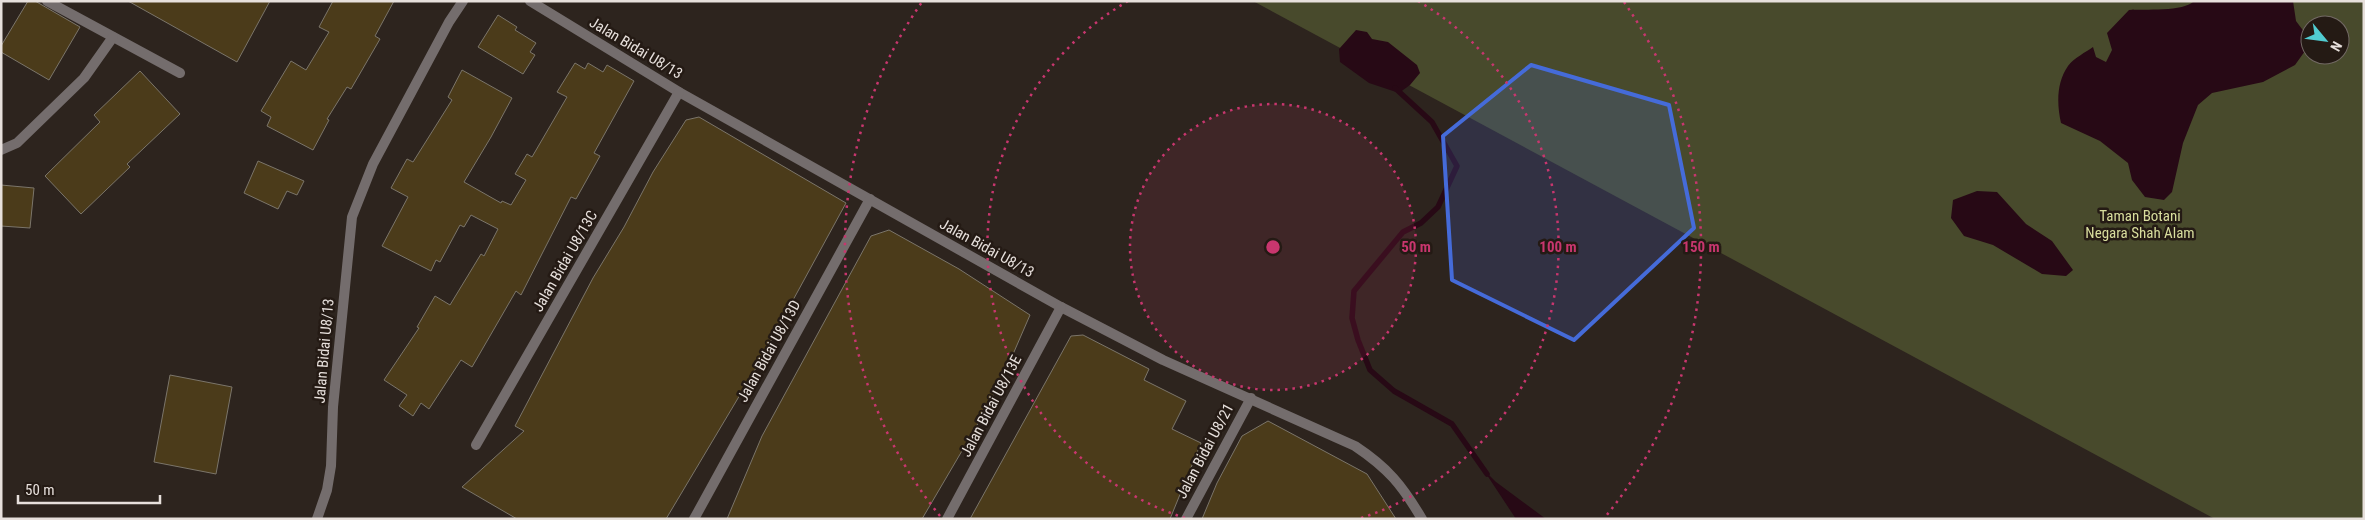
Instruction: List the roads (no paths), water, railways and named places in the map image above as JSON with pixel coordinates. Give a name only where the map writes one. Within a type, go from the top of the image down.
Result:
[{"type":"street","points":[[46,1],[180,73]]},
{"type":"street","name":"Jalan Bidai U8/13","points":[[317,519],[327,490],[331,466],[333,407],[352,217],[373,164],[449,22],[463,1]]},
{"type":"street","name":"Jalan Bidai U8/13","points":[[530,1],[679,92],[1061,306],[1163,360],[1342,439],[1368,454],[1394,477],[1422,519]]},
{"type":"street","points":[[1,150],[17,143],[84,78],[113,37]]},
{"type":"street","name":"Jalan Bidai U8/13C","points":[[476,445],[679,92]]},
{"type":"street","name":"Jalan Bidai U8/13D","points":[[694,519],[870,199]]},
{"type":"street","name":"Jalan Bidai U8/13E","points":[[947,519],[1061,306]]},
{"type":"street","name":"Jalan Bidai U8/21","points":[[1186,519],[1251,398]]},
{"type":"waterway","points":[[1395,88],[1432,122],[1457,166],[1438,207],[1421,223],[1403,232],[1354,291],[1352,318],[1358,340],[1370,370],[1394,391],[1452,424],[1487,474]]},
{"type":"park label","name":"Taman Botani Negara Shah Alam","points":[[2140,224]]}]
